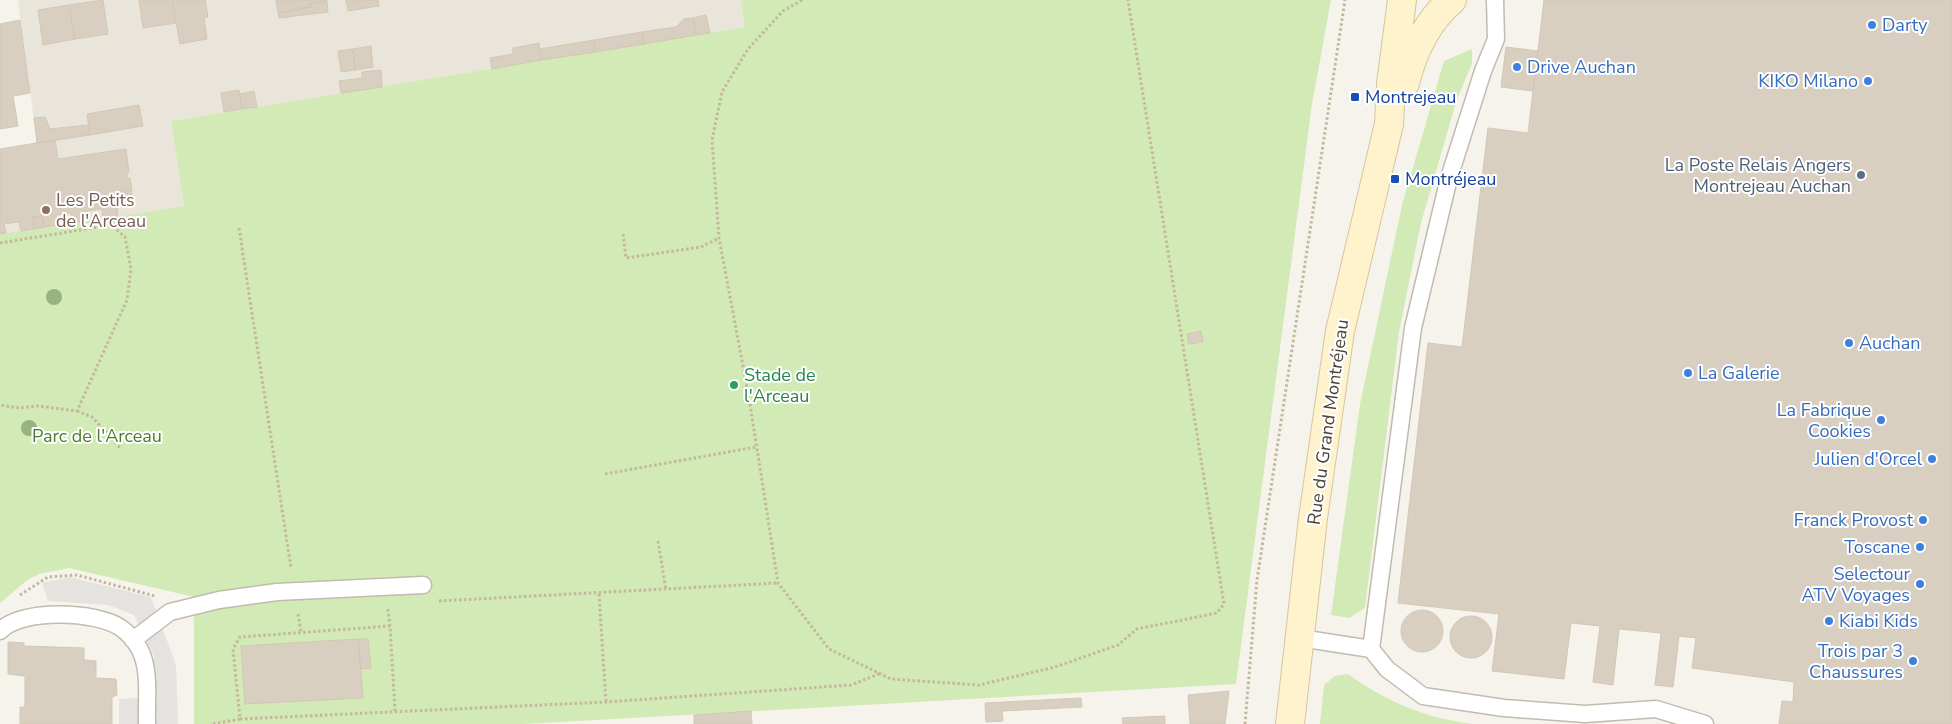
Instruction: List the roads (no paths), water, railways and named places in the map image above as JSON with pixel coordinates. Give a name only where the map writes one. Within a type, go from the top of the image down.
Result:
[{"type":"street","name":"Rue du Grand Montréjeau","points":[[1390,124],[1391,84],[1402,0]]},
{"type":"street","name":"Rue du Grand Montréjeau","points":[[1290,724],[1313,518],[1340,331],[1390,124],[1401,101],[1411,58],[1430,23],[1452,0]]},
{"type":"lane","points":[[1371,649],[1413,328],[1449,178],[1483,71],[1496,40],[1495,0]]},
{"type":"lane","points":[[133,640],[170,612],[238,597],[423,585]]},
{"type":"lane","points":[[0,631],[16,620],[64,615],[108,622],[121,628],[133,640],[145,662],[147,724]]},
{"type":"lane","points":[[1300,638],[1371,649],[1387,669],[1423,696],[1504,708],[1585,714],[1656,709],[1705,724]]},
{"type":"place","name":"Darty","points":[[1872,25]]},
{"type":"place","name":"Drive Auchan","points":[[1517,67]]},
{"type":"place","name":"KIKO Milano","points":[[1868,81]]},
{"type":"place","name":"Montrejeau","points":[[1355,97]]},
{"type":"place","name":"La Poste Relais Angers Montrejeau Auchan","points":[[1861,175]]},
{"type":"place","name":"Montréjeau","points":[[1395,179]]},
{"type":"place","name":"Les Petits de l'Arceau","points":[[46,210]]},
{"type":"place","name":"Auchan","points":[[1849,343]]},
{"type":"place","name":"La Galerie","points":[[1688,373]]},
{"type":"place","name":"Stade de l'Arceau","points":[[734,385]]},
{"type":"place","name":"La Fabrique Cookies","points":[[1881,420]]},
{"type":"place","name":"Julien d'Orcel","points":[[1932,459]]},
{"type":"place","name":"Franck Provost","points":[[1923,520]]},
{"type":"place","name":"Toscane","points":[[1920,547]]},
{"type":"place","name":"Selectour ATV Voyages","points":[[1920,584]]},
{"type":"place","name":"Kiabi Kids","points":[[1829,621]]},
{"type":"place","name":"Trois par 3 Chaussures","points":[[1913,661]]},
{"type":"park label","name":"Parc de l'Arceau","points":[[97,436]]}]
